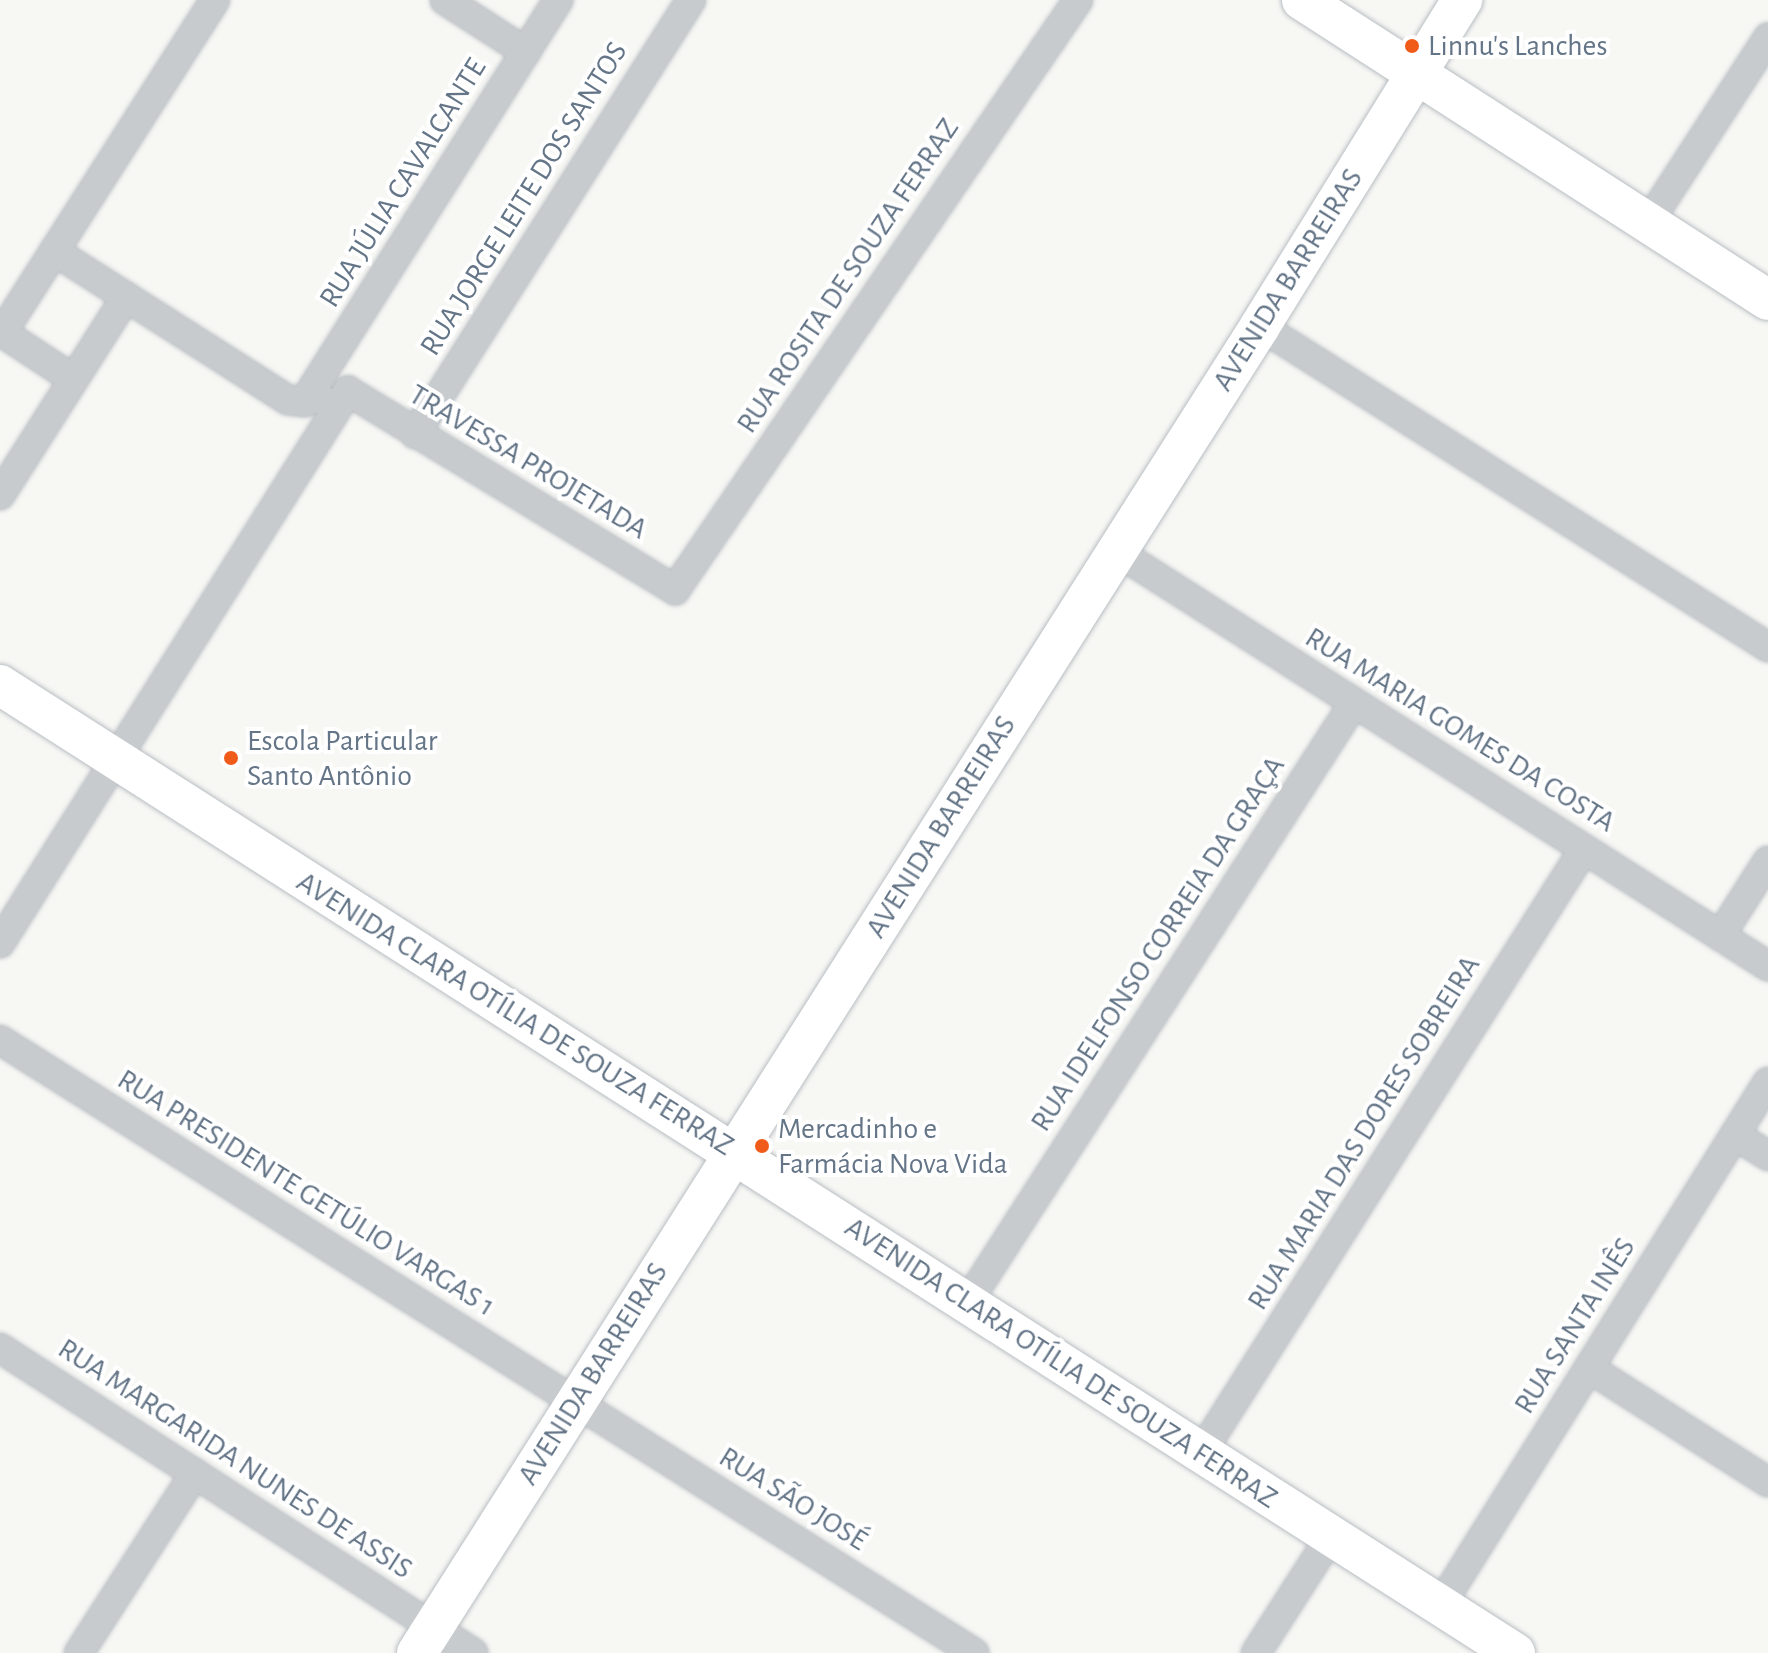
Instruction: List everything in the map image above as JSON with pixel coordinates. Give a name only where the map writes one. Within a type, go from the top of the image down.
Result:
[{"type":"street","points":[[73,379],[1,332],[215,0]]},
{"type":"street","points":[[445,0],[526,52]]},
{"type":"street","name":"RUA JÚLIA CAVALCANTE","points":[[304,402],[558,0]]},
{"type":"street","name":"RUA JORGE LEITE DOS SANTOS","points":[[415,434],[691,0]]},
{"type":"street","name":"RUA ROSITA DE SOUZA FERRAZ","points":[[675,590],[1078,0]]},
{"type":"street","points":[[1302,0],[1768,300]]},
{"type":"street","name":"AVENIDA BARREIRAS","points":[[424,1640],[1260,326],[1462,0]]},
{"type":"street","points":[[1648,223],[1768,38]]},
{"type":"street","points":[[0,943],[348,391],[337,390],[304,402],[288,400],[54,251]]},
{"type":"street","points":[[0,495],[126,297]]},
{"type":"street","points":[[1260,326],[1768,647]]},
{"type":"street","name":"TRAVESSA PROJETADA","points":[[348,391],[675,590]]},
{"type":"street","name":"RUA MARIA GOMES DA COSTA","points":[[1116,551],[1768,966]]},
{"type":"street","name":"AVENIDA CLARA OTÍLIA DE SOUZA FERRAZ","points":[[0,685],[1515,1653]]},
{"type":"street","name":"RUA IDELFONSO CORREIA DA GRAÇA","points":[[967,1303],[1354,703]]},
{"type":"street","name":"RUA MARIA DAS DORES SOBREIRA","points":[[1201,1453],[1584,849]]},
{"type":"street","points":[[1720,936],[1768,861]]},
{"type":"street","name":"RUA PRESIDENTE GETÚLIO VARGAS 1","points":[[0,1040],[575,1402]]},
{"type":"street","name":"RUA SANTA INÊS","points":[[1440,1606],[1768,1082]]},
{"type":"street","points":[[1735,1135],[1768,1156]]},
{"type":"street","name":"RUA MARGARIDA NUNES DE ASSIS","points":[[0,1348],[195,1473],[424,1640],[473,1653]]},
{"type":"street","points":[[1589,1368],[1768,1482]]},
{"type":"street","name":"RUA SÃO JOSÉ","points":[[575,1402],[974,1653]]},
{"type":"street","points":[[79,1653],[195,1473]]},
{"type":"street","points":[[1256,1653],[1331,1536]]},
{"type":"place","name":"Linnu's Lanches","points":[[1412,46]]},
{"type":"place","name":"Escola Particular Santo Antônio","points":[[231,758]]},
{"type":"place","name":"Mercadinho e Farmácia Nova Vida","points":[[762,1146]]}]
